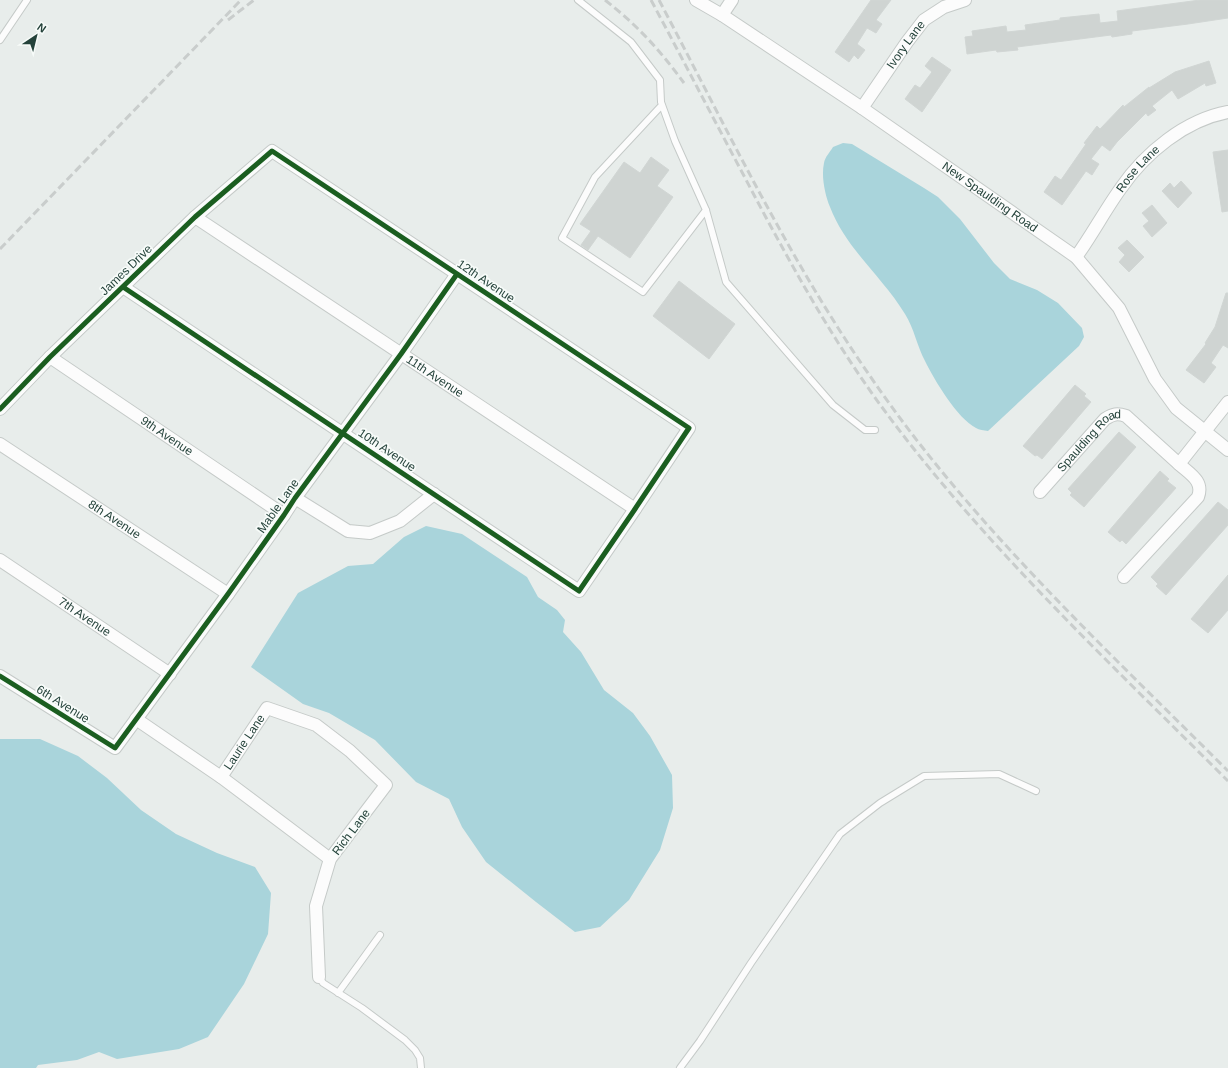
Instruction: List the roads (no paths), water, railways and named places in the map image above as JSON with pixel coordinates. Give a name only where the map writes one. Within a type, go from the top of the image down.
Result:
[{"type":"street","name":"New Spaulding Road","points":[[696,0],[722,15],[862,108],[1076,257],[1119,308],[1155,379],[1176,408],[1228,450]]},
{"type":"street","points":[[722,15],[732,0]]},
{"type":"street","name":"Ivory Lane","points":[[862,108],[907,42],[924,20],[944,7],[965,0]]},
{"type":"street","name":"Rose Lane","points":[[1076,257],[1120,188],[1134,170],[1173,136],[1194,124],[1228,112]]},
{"type":"street","name":"James Drive","points":[[0,409],[50,357],[195,217],[272,152]]},
{"type":"street","name":"12th Avenue","points":[[272,152],[689,428],[635,510]]},
{"type":"street","name":"11th Avenue","points":[[195,217],[635,510]]},
{"type":"street","name":"Mable Lane","points":[[115,748],[228,594],[295,498],[344,433],[457,274]]},
{"type":"street","name":"10th Avenue","points":[[123,287],[579,591],[635,510]]},
{"type":"street","name":"9th Avenue","points":[[50,357],[284,515]]},
{"type":"street","points":[[1179,464],[1228,402]]},
{"type":"street","name":"Spaulding Road","points":[[1040,492],[1105,420],[1111,415],[1119,414],[1126,416],[1197,481],[1200,486],[1198,497],[1124,577]]},
{"type":"street","name":"8th Avenue","points":[[0,444],[228,594]]},
{"type":"street","points":[[295,498],[348,531],[370,533],[400,521],[434,494]]},
{"type":"street","name":"7th Avenue","points":[[0,560],[170,674]]},
{"type":"street","name":"6th Avenue","points":[[1,678],[115,748]]},
{"type":"street","name":"Laurie Lane","points":[[221,777],[267,708],[316,725],[350,751],[386,785]]},
{"type":"street","points":[[136,720],[221,777],[330,859]]},
{"type":"street","name":"Rich Lane","points":[[319,977],[316,906],[330,859],[386,785]]},
{"type":"lane","points":[[0,40],[26,2],[18,0]]},
{"type":"lane","points":[[578,0],[631,42],[660,80],[661,102],[675,140],[706,210],[726,282],[833,405],[865,430],[875,430]]},
{"type":"lane","points":[[662,105],[595,177],[562,238],[643,292],[706,210]]},
{"type":"lane","points":[[680,1068],[700,1041],[751,963],[840,834],[880,803],[924,776],[999,774],[1036,791]]},
{"type":"lane","points":[[338,993],[380,934]]},
{"type":"lane","points":[[319,977],[323,983],[362,1008],[405,1040],[415,1050],[420,1058],[421,1068]]},
{"type":"water","points":[[843,143],[852,144],[938,197],[960,219],[994,263],[1010,279],[1037,290],[1058,303],[1082,328],[1084,337],[1079,346],[988,431],[977,429],[954,408],[925,361],[911,325],[905,314],[886,287],[845,236],[837,222],[827,197],[823,179],[823,168],[825,159],[833,147]]},
{"type":"water","points":[[426,526],[462,534],[527,577],[538,597],[557,610],[565,620],[563,632],[581,652],[604,690],[633,713],[650,736],[672,775],[673,808],[660,850],[629,900],[600,927],[575,932],[486,862],[462,827],[449,799],[416,782],[375,740],[329,713],[303,704],[251,667],[298,593],[348,566],[373,564],[404,537]]},
{"type":"water","points":[[0,739],[40,739],[78,756],[107,778],[141,810],[176,834],[217,853],[255,867],[271,893],[268,934],[244,984],[208,1037],[179,1049],[117,1059],[99,1052],[77,1060],[38,1065],[36,1068],[0,1068]]},
{"type":"railway","points":[[0,249],[241,0]]},
{"type":"railway","points":[[228,20],[254,0]]},
{"type":"railway","points":[[605,0],[648,38],[684,83]]},
{"type":"railway","points":[[651,0],[759,205],[810,297],[866,386],[926,463],[1008,558],[1051,604],[1228,781]]},
{"type":"railway","points":[[659,0],[785,239],[840,331],[909,430],[994,533],[1086,630],[1228,771]]}]
